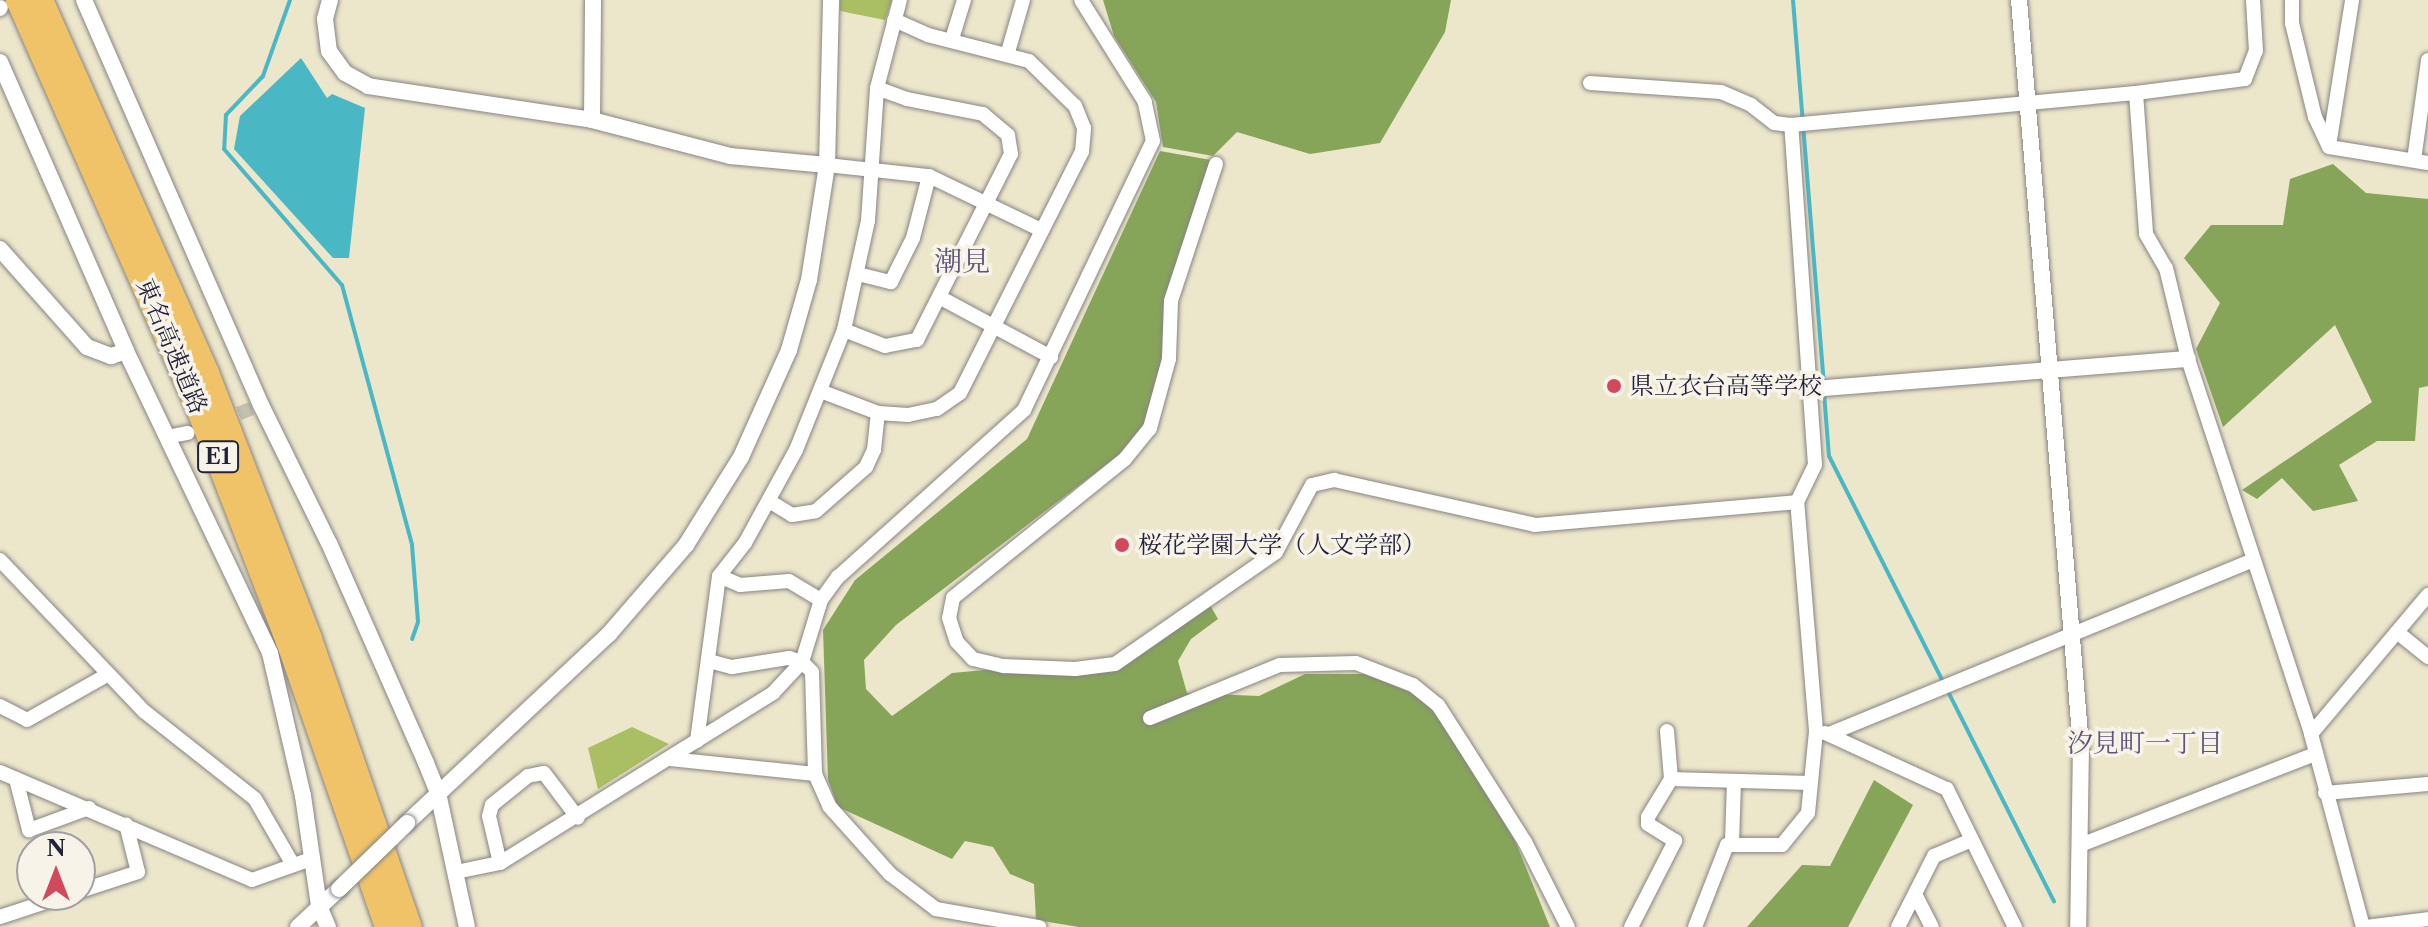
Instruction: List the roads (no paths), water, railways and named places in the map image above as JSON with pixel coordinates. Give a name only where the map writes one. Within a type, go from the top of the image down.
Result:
[{"type":"highway","name":"東名高速道路","points":[[18,0],[208,432],[288,641],[387,927]]},
{"type":"highway","name":"東名高速道路","points":[[41,0],[207,373],[310,639],[410,927]]},
{"type":"street","points":[[84,0],[438,793],[467,927]]},
{"type":"street","points":[[330,0],[325,19],[329,51],[357,81],[592,120],[688,148],[929,176],[987,200],[1041,230]]},
{"type":"street","points":[[592,120],[593,0]]},
{"type":"street","points":[[298,927],[609,634],[686,545],[717,496],[760,419],[789,350],[809,280],[827,165],[831,0]]},
{"type":"street","points":[[697,741],[719,576],[769,501],[823,392],[844,330],[858,274],[872,167],[877,88],[900,0]]},
{"type":"street","points":[[952,39],[964,0]]},
{"type":"street","points":[[1008,52],[1023,0]]},
{"type":"street","points":[[456,872],[500,863],[578,818],[773,693],[802,662],[821,600],[838,577],[1012,425],[1051,357],[1153,141],[1145,102],[1081,0]]},
{"type":"street","points":[[2019,0],[2073,634],[2083,844],[2078,927]]},
{"type":"street","points":[[1590,83],[1721,92],[1751,105],[1774,123],[1791,125],[2136,93],[2245,79],[2256,51],[2253,0]]},
{"type":"street","points":[[2292,0],[2292,23],[2309,90],[2329,147]]},
{"type":"street","points":[[2329,147],[2352,0]]},
{"type":"street","points":[[823,392],[878,413],[923,414],[951,400],[993,327],[1082,152],[1084,128],[1075,106],[1054,81],[1008,52],[952,39],[894,20]]},
{"type":"street","points":[[2329,147],[2421,162],[2428,60]]},
{"type":"street","points":[[0,62],[126,351],[270,653],[303,796],[319,906],[328,927]]},
{"type":"street","points":[[844,330],[885,346],[907,345],[929,325],[1011,154],[999,124],[965,107],[907,99],[877,88]]},
{"type":"street","points":[[2136,93],[2144,222],[2166,268],[2188,359],[2311,734],[2364,927],[2428,919]]},
{"type":"street","points":[[1732,842],[1786,843],[1808,813],[1810,783],[1823,733],[1797,502],[1815,465],[1813,389],[1791,125]]},
{"type":"street","points":[[1216,164],[1171,301],[1169,359],[1150,428],[1125,459],[953,598],[949,618],[957,642],[973,659],[1004,666],[1075,669],[1115,664],[1276,552],[1306,491],[1334,480],[1535,525],[1797,502]]},
{"type":"street","points":[[858,274],[891,282],[913,238],[929,176]]},
{"type":"street","points":[[0,249],[87,347],[111,356],[126,351]]},
{"type":"street","points":[[941,298],[1051,357]]},
{"type":"street","points":[[1813,389],[2188,359]]},
{"type":"street","points":[[769,501],[792,515],[816,511],[866,467],[874,450],[878,413]]},
{"type":"street","points":[[167,437],[188,433]]},
{"type":"street","points":[[0,560],[107,675],[191,751],[255,799],[292,863]]},
{"type":"street","points":[[1823,733],[2254,560]]},
{"type":"street","points":[[719,576],[740,585],[789,581],[821,600]]},
{"type":"street","points":[[2311,734],[2428,595]]},
{"type":"street","points":[[2397,632],[2428,657]]},
{"type":"street","points":[[709,661],[732,667],[789,658],[802,662],[812,672],[815,774],[829,806],[924,904],[957,916],[1039,927]]},
{"type":"street","points":[[1150,718],[1280,665],[1356,663],[1413,685],[1438,705],[1463,744],[1525,842],[1568,927]]},
{"type":"street","points":[[0,706],[27,720],[107,675]]},
{"type":"street","points":[[1631,927],[1675,841],[1648,824],[1648,817],[1671,779],[1667,731]]},
{"type":"street","points":[[1823,733],[1947,789],[2015,927]]},
{"type":"street","points":[[2083,844],[2315,754]]},
{"type":"street","points":[[670,759],[815,774]]},
{"type":"street","points":[[0,772],[252,880],[265,879],[292,863],[311,859]]},
{"type":"street","points":[[500,863],[489,816],[492,805],[528,776],[544,773],[578,818]]},
{"type":"street","points":[[16,779],[29,830],[89,808]]},
{"type":"street","points":[[1671,779],[1810,783]]},
{"type":"street","points":[[1695,927],[1732,842],[1734,781]]},
{"type":"street","points":[[2325,793],[2428,784]]},
{"type":"street","points":[[96,886],[138,872],[126,824]]},
{"type":"street","points":[[1898,927],[1934,856],[1970,841]]},
{"type":"street","points":[[1915,894],[1932,927]]},
{"type":"water","points":[[301,58],[327,98],[332,94],[365,108],[349,258],[333,258],[234,149],[240,116]]},
{"type":"waterway","points":[[290,0],[263,76],[226,115],[224,149],[342,285],[412,545],[418,622],[412,639]]},
{"type":"waterway","points":[[1793,0],[1824,384]]},
{"type":"waterway","points":[[1824,393],[1829,456],[2054,901]]},
{"type":"tunnel","points":[[219,421],[261,405]]},
{"type":"place","name":"県立衣台高等学校","points":[[1614,386]]},
{"type":"place","name":"桜花学園大学（人文学部）","points":[[1122,545]]},
{"type":"district","name":"潮見","points":[[962,261]]},
{"type":"district","name":"汐見町一丁目","points":[[2145,744]]}]
